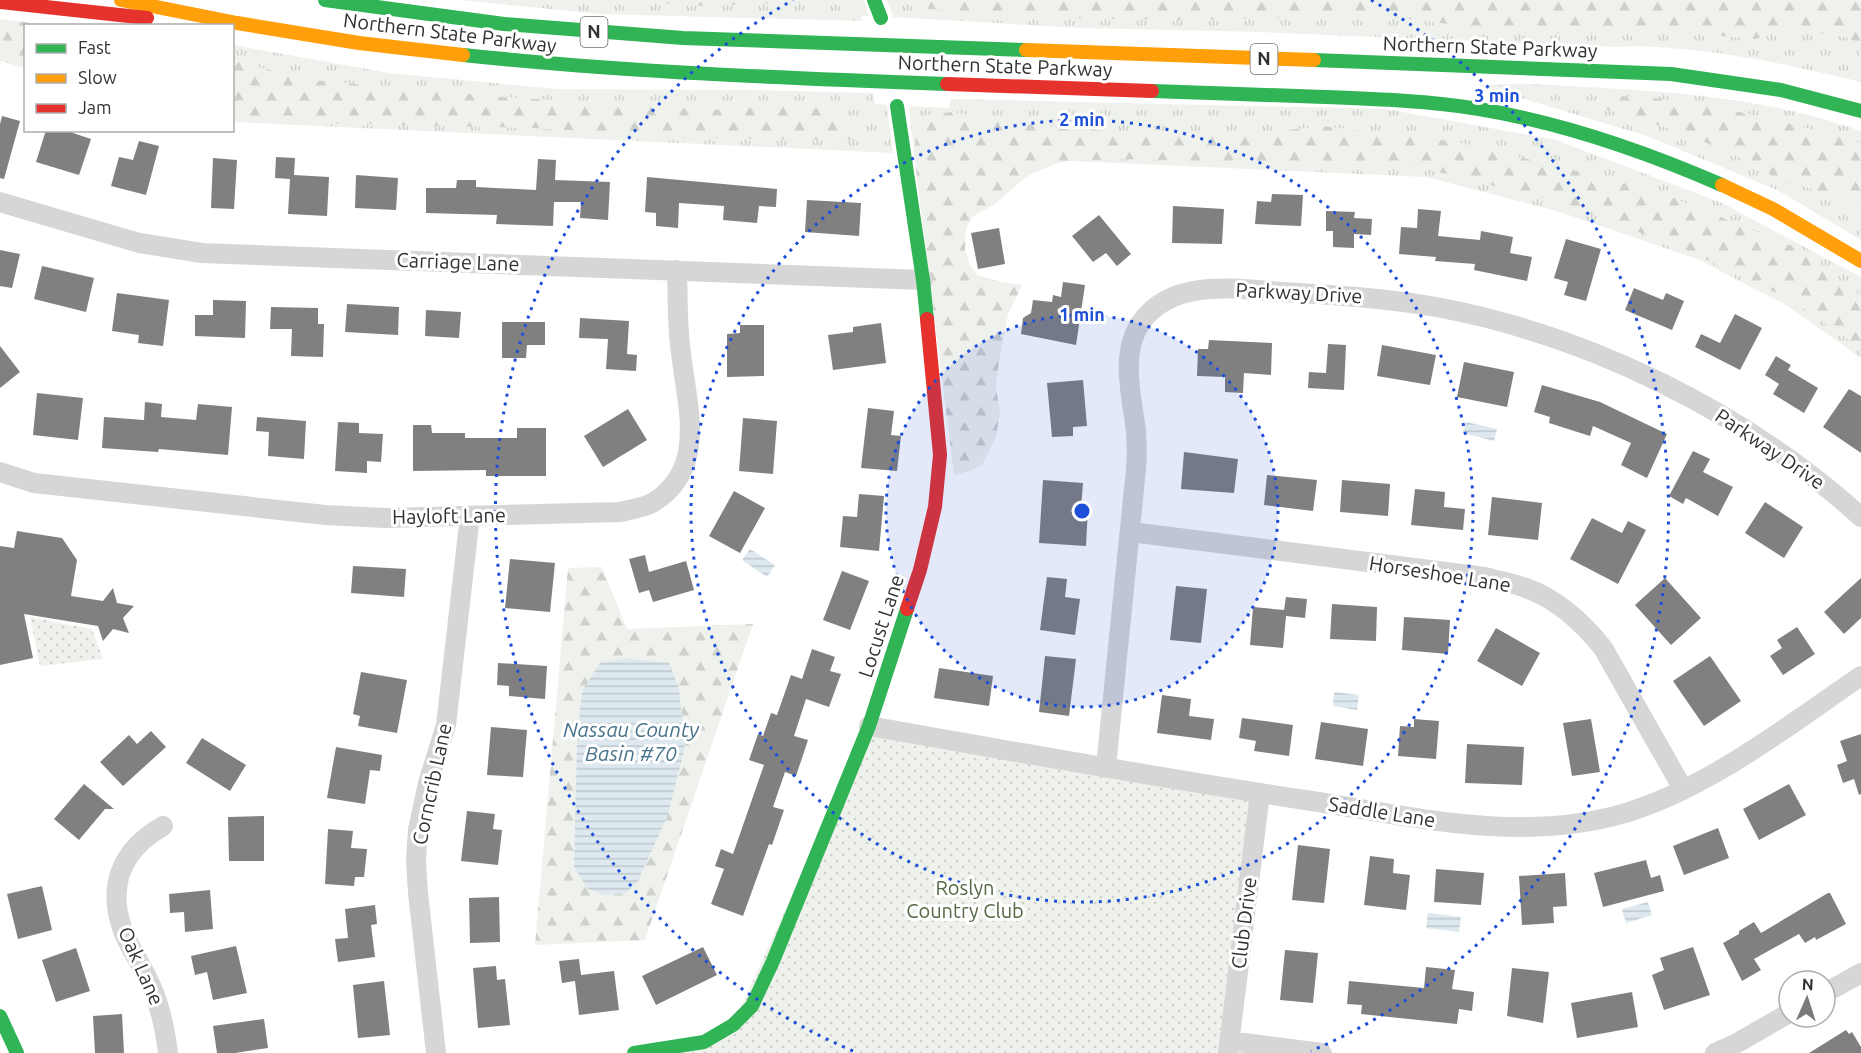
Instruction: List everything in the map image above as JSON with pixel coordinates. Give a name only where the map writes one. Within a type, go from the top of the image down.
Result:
[{"type":"main road","name":"Northern State Parkway","points":[[121,0],[237,23],[359,43],[548,64],[733,76],[1414,101],[1481,110],[1581,133],[1683,169],[1772,210],[1861,261]]},
{"type":"main road","name":"Northern State Parkway","points":[[325,0],[445,17],[563,30],[683,38],[1644,72],[1704,77],[1765,87],[1861,111]]},
{"type":"main road","points":[[874,0],[881,18]]},
{"type":"main road","points":[[0,2],[42,5],[112,16],[237,23]]},
{"type":"main road","name":"Locust Lane","points":[[634,1053],[704,1042],[733,1025],[752,1006],[773,961],[869,726],[920,570],[935,507],[940,455],[922,280],[897,106]]},
{"type":"main road","points":[[0,1016],[17,1053]]},
{"type":"street","name":"Carriage Lane","points":[[0,202],[139,243],[202,253],[922,280]]},
{"type":"street","name":"Hayloft Lane","points":[[0,471],[34,483],[325,515],[384,518],[621,512],[651,504],[674,486],[686,465],[691,435],[680,345],[677,270]]},
{"type":"street","name":"Parkway Drive","points":[[1106,767],[1131,531],[1137,449],[1129,354],[1135,333],[1142,322],[1155,308],[1178,295],[1214,288],[1366,297],[1437,308],[1491,320],[1546,336],[1628,368],[1698,401],[1764,442],[1830,489],[1861,517]]},
{"type":"street","name":"Corncrib Lane","points":[[436,1053],[416,860],[418,830],[428,783],[446,725],[470,516]]},
{"type":"street","name":"Horseshoe Lane","points":[[1131,531],[1485,577],[1527,588],[1567,611],[1591,633],[1603,648],[1683,789]]},
{"type":"street","name":"Saddle Lane","points":[[869,726],[1260,793],[1462,824],[1530,828],[1572,824],[1621,814],[1660,801],[1736,760],[1861,676]]},
{"type":"street","name":"Club Drive","points":[[1229,1047],[1260,793]]},
{"type":"street","name":"Oak Lane","points":[[163,826],[147,836],[126,860],[118,880],[117,903],[123,928],[151,984],[162,1015],[168,1053]]},
{"type":"street","points":[[1837,986],[1861,973]]},
{"type":"street","points":[[1714,1053],[1777,1021]]},
{"type":"street","points":[[1229,1047],[1322,1053]]},
{"type":"green space","points":[[459,0],[864,0],[869,16],[861,16],[862,21],[600,14]]},
{"type":"green space","points":[[619,0],[843,0],[839,2],[694,6]]},
{"type":"green space","points":[[887,0],[1861,0],[1861,82],[1750,58],[1705,51],[1641,46],[1081,28],[893,17]]},
{"type":"green space","points":[[899,0],[1861,0],[1861,44],[1848,38],[1792,28],[1755,39],[1698,34],[1649,25],[1594,33],[1519,33],[1371,14],[1179,20],[1054,18],[917,8]]},
{"type":"green space","points":[[0,19],[40,24],[24,24],[24,68],[0,61]]},
{"type":"green space","points":[[234,45],[389,73],[556,89],[873,93],[875,104],[887,105],[893,153],[234,122]]},
{"type":"green space","points":[[234,61],[311,80],[489,96],[712,110],[804,104],[859,120],[862,133],[850,140],[688,138],[533,128],[234,121]]},
{"type":"green space","points":[[1528,84],[1672,93],[1743,102],[1813,116],[1861,131],[1861,240],[1777,190],[1647,136],[1478,85]]},
{"type":"green space","points":[[1613,96],[1644,97],[1707,106],[1769,119],[1861,143],[1861,206],[1831,194],[1782,181],[1731,153],[1678,131],[1605,109],[1606,100]]},
{"type":"green space","points":[[951,99],[1386,109],[1556,140],[1722,203],[1861,277],[1861,358],[1786,305],[1697,259],[1557,211],[1426,177],[914,154],[909,106],[949,108]]},
{"type":"green space","points":[[951,112],[1024,124],[1135,133],[1253,134],[1322,126],[1458,142],[1656,191],[1792,246],[1861,296],[1861,348],[1791,300],[1686,250],[1565,204],[1423,168],[1124,159],[1068,161],[1033,173],[1021,181],[995,204],[972,217],[966,229],[965,250],[970,265],[978,275],[1022,285],[1008,314],[998,368],[996,387],[1000,412],[996,437],[982,465],[954,475],[914,154],[916,135],[928,115]]},
{"type":"green space","points":[[602,567],[627,629],[753,624],[645,940],[535,945],[568,568]]},
{"type":"green space","points":[[30,617],[92,629],[103,659],[40,666]]},
{"type":"green space","name":"Roslyn Country Club","points":[[869,726],[1261,796],[1228,1053],[669,1053],[733,1025]]},
{"type":"water","points":[[1466,422],[1497,429],[1494,441],[1463,433]]},
{"type":"water","points":[[750,549],[775,565],[767,577],[742,560]]},
{"type":"water","name":"Nassau County Basin #70","points":[[625,658],[669,663],[679,689],[685,746],[668,815],[637,883],[624,894],[604,895],[588,889],[574,867],[577,739],[582,691],[599,664]]},
{"type":"water","points":[[1334,692],[1359,695],[1357,710],[1333,706]]},
{"type":"water","points":[[1648,902],[1652,915],[1626,923],[1622,909]]},
{"type":"water","points":[[1428,913],[1461,917],[1459,932],[1426,928]]},
{"type":"building","points":[[2,116],[20,121],[4,179],[0,178]]},
{"type":"building","points":[[45,132],[70,132],[91,139],[79,175],[36,162]]},
{"type":"building","points":[[139,141],[159,146],[146,195],[111,186],[119,157],[133,160]]},
{"type":"building","points":[[276,157],[295,158],[294,175],[329,177],[327,216],[288,214],[290,179],[275,178]]},
{"type":"building","points":[[213,158],[237,160],[234,209],[211,208]]},
{"type":"building","points":[[538,159],[556,160],[555,180],[610,182],[608,220],[580,218],[581,202],[554,202],[553,226],[496,224],[497,215],[426,213],[426,188],[456,188],[457,180],[476,180],[476,187],[536,190]]},
{"type":"building","points":[[356,175],[398,178],[396,210],[355,208]]},
{"type":"building","points":[[647,177],[777,189],[776,207],[759,206],[757,223],[723,220],[724,206],[679,203],[678,228],[656,226],[656,213],[645,212]]},
{"type":"building","points":[[1272,194],[1303,195],[1301,226],[1255,224],[1257,201],[1271,202]]},
{"type":"building","points":[[807,200],[861,203],[859,236],[805,232]]},
{"type":"building","points":[[1173,206],[1224,209],[1222,244],[1172,243]]},
{"type":"building","points":[[1418,209],[1441,211],[1438,236],[1480,240],[1481,231],[1513,237],[1510,253],[1532,257],[1527,281],[1474,270],[1475,264],[1435,261],[1436,257],[1399,254],[1401,227],[1417,228]]},
{"type":"building","points":[[1326,211],[1355,212],[1354,218],[1372,219],[1371,235],[1354,234],[1354,248],[1333,247],[1333,231],[1326,231]]},
{"type":"building","points":[[1099,215],[1131,254],[1117,266],[1106,253],[1093,262],[1072,236]]},
{"type":"building","points":[[999,228],[1005,264],[978,269],[971,233]]},
{"type":"building","points":[[1566,239],[1601,249],[1586,301],[1564,295],[1568,282],[1554,278]]},
{"type":"building","points":[[0,250],[20,254],[12,288],[0,286]]},
{"type":"building","points":[[42,266],[94,278],[86,312],[34,299]]},
{"type":"building","points":[[1063,282],[1085,285],[1076,345],[1021,334],[1023,318],[1031,313],[1033,300],[1052,302],[1053,295],[1061,297]]},
{"type":"building","points":[[1634,288],[1663,300],[1666,293],[1684,301],[1672,330],[1625,310]]},
{"type":"building","points":[[117,293],[169,300],[163,346],[138,343],[139,335],[112,331]]},
{"type":"building","points":[[213,300],[246,301],[245,338],[195,336],[195,315],[213,315]]},
{"type":"building","points":[[347,304],[399,307],[398,335],[345,332]]},
{"type":"building","points":[[271,307],[318,308],[318,324],[324,324],[323,357],[291,356],[292,329],[270,329]]},
{"type":"building","points":[[426,310],[461,312],[459,338],[425,336]]},
{"type":"building","points":[[1735,314],[1762,328],[1740,370],[1695,347],[1701,334],[1720,343]]},
{"type":"building","points":[[580,318],[629,321],[627,354],[637,355],[636,371],[606,369],[608,339],[579,338]]},
{"type":"building","points":[[502,322],[545,322],[545,345],[527,345],[526,358],[502,358]]},
{"type":"building","points":[[881,323],[886,363],[833,370],[828,335],[853,332],[853,327]]},
{"type":"building","points":[[740,325],[764,325],[764,376],[727,377],[727,334],[740,333]]},
{"type":"building","points":[[1209,340],[1272,343],[1271,375],[1244,373],[1243,393],[1225,392],[1225,377],[1197,376],[1198,349],[1208,349]]},
{"type":"building","points":[[1328,344],[1346,345],[1344,390],[1308,388],[1309,372],[1326,373]]},
{"type":"building","points":[[1382,345],[1436,355],[1430,385],[1377,376]]},
{"type":"building","points":[[0,346],[20,372],[0,388]]},
{"type":"building","points":[[1776,356],[1791,365],[1788,370],[1818,388],[1804,413],[1773,394],[1779,384],[1765,375]]},
{"type":"building","points":[[1464,362],[1514,372],[1507,407],[1457,397]]},
{"type":"building","points":[[1083,380],[1087,426],[1073,427],[1073,436],[1052,437],[1047,383]]},
{"type":"building","points":[[1542,385],[1600,402],[1667,434],[1647,478],[1621,465],[1631,443],[1593,426],[1590,436],[1549,423],[1550,417],[1534,412]]},
{"type":"building","points":[[1849,389],[1861,396],[1861,453],[1823,427]]},
{"type":"building","points":[[37,393],[83,398],[78,440],[33,435]]},
{"type":"building","points":[[145,402],[162,404],[161,417],[196,420],[198,404],[232,407],[228,455],[159,449],[158,452],[102,448],[104,417],[144,420]]},
{"type":"building","points":[[868,408],[894,411],[891,435],[901,436],[897,471],[861,468]]},
{"type":"building","points":[[628,409],[647,440],[603,467],[584,436]]},
{"type":"building","points":[[257,417],[306,421],[304,459],[268,456],[269,432],[256,431]]},
{"type":"building","points":[[743,418],[777,421],[773,474],[739,471]]},
{"type":"building","points":[[338,422],[359,423],[359,433],[383,434],[381,462],[367,461],[367,473],[335,471]]},
{"type":"building","points":[[413,425],[431,425],[432,433],[465,433],[465,438],[517,438],[517,428],[546,428],[546,476],[486,476],[486,470],[413,471]]},
{"type":"building","points":[[1693,451],[1710,459],[1703,472],[1733,487],[1718,516],[1686,498],[1683,504],[1669,496]]},
{"type":"building","points":[[1184,452],[1238,459],[1234,493],[1181,489]]},
{"type":"building","points":[[1267,475],[1317,480],[1313,511],[1264,505]]},
{"type":"building","points":[[1043,480],[1083,483],[1081,508],[1088,509],[1086,546],[1039,543]]},
{"type":"building","points":[[1342,480],[1390,484],[1388,516],[1340,512]]},
{"type":"building","points":[[1415,489],[1445,492],[1444,507],[1465,509],[1463,530],[1411,525]]},
{"type":"building","points":[[734,491],[765,508],[740,553],[709,536]]},
{"type":"building","points":[[859,494],[884,496],[879,551],[840,547],[843,516],[857,517]]},
{"type":"building","points":[[1492,497],[1542,503],[1538,540],[1488,535]]},
{"type":"building","points":[[1765,502],[1803,527],[1784,558],[1745,533]]},
{"type":"building","points":[[1592,518],[1622,533],[1628,521],[1646,530],[1618,584],[1570,559]]},
{"type":"building","points":[[17,531],[62,538],[77,560],[71,596],[103,601],[113,588],[117,603],[134,606],[123,618],[129,633],[113,629],[103,641],[98,626],[24,614],[33,658],[0,665],[0,546],[14,548]]},
{"type":"building","points":[[645,555],[649,572],[686,561],[694,590],[653,602],[649,590],[639,593],[629,559]]},
{"type":"building","points":[[510,559],[555,563],[550,612],[505,608]]},
{"type":"building","points":[[353,566],[406,569],[404,597],[351,593]]},
{"type":"building","points":[[842,571],[869,581],[850,630],[823,620]]},
{"type":"building","points":[[1047,577],[1067,579],[1065,597],[1080,599],[1075,635],[1040,630]]},
{"type":"building","points":[[1665,578],[1701,618],[1671,645],[1635,605]]},
{"type":"building","points":[[1861,578],[1861,618],[1844,634],[1824,612]]},
{"type":"building","points":[[1176,586],[1207,589],[1201,643],[1170,640]]},
{"type":"building","points":[[1286,597],[1307,599],[1305,618],[1286,616],[1283,648],[1250,645],[1253,607],[1284,610]]},
{"type":"building","points":[[1332,604],[1377,607],[1376,641],[1330,639]]},
{"type":"building","points":[[1404,617],[1450,620],[1448,654],[1402,650]]},
{"type":"building","points":[[1797,627],[1815,654],[1783,675],[1770,656],[1782,648],[1777,640]]},
{"type":"building","points":[[1496,628],[1540,653],[1522,686],[1477,661]]},
{"type":"building","points":[[812,649],[835,657],[830,671],[841,674],[829,707],[806,699],[794,736],[808,740],[796,776],[785,772],[773,807],[784,810],[743,916],[711,904],[724,869],[715,866],[721,849],[733,854],[764,765],[749,760],[758,734],[763,736],[771,713],[777,715],[791,675],[802,679]]},
{"type":"building","points":[[1045,656],[1076,659],[1069,716],[1039,712]]},
{"type":"building","points":[[1710,656],[1741,701],[1704,726],[1673,681]]},
{"type":"building","points":[[498,663],[547,666],[545,699],[509,696],[509,686],[497,685]]},
{"type":"building","points":[[939,668],[993,676],[989,706],[934,698]]},
{"type":"building","points":[[361,672],[407,680],[397,733],[358,726],[360,716],[353,714]]},
{"type":"building","points":[[1162,695],[1191,699],[1189,716],[1214,719],[1211,740],[1157,733]]},
{"type":"building","points":[[1242,718],[1293,725],[1289,756],[1254,751],[1256,741],[1239,738]]},
{"type":"building","points":[[1414,719],[1439,721],[1436,759],[1398,756],[1400,726],[1414,727]]},
{"type":"building","points":[[1591,719],[1600,772],[1572,776],[1563,723]]},
{"type":"building","points":[[1321,722],[1368,729],[1363,766],[1315,759]]},
{"type":"building","points":[[491,727],[527,730],[523,777],[487,775]]},
{"type":"building","points":[[151,731],[166,747],[123,786],[100,762],[129,735],[137,744]]},
{"type":"building","points":[[1861,734],[1861,794],[1859,795],[1854,779],[1843,783],[1837,765],[1847,761],[1840,741]]},
{"type":"building","points":[[202,738],[246,765],[230,791],[186,763]]},
{"type":"building","points":[[1467,744],[1524,747],[1522,785],[1465,783]]},
{"type":"building","points":[[336,747],[382,755],[380,771],[370,770],[365,804],[327,798]]},
{"type":"building","points":[[84,784],[114,809],[105,809],[79,840],[54,819]]},
{"type":"building","points":[[1789,784],[1806,815],[1759,840],[1743,809]]},
{"type":"building","points":[[467,811],[495,814],[493,829],[502,830],[498,865],[461,861]]},
{"type":"building","points":[[264,816],[264,861],[229,861],[228,817]]},
{"type":"building","points":[[1718,828],[1729,858],[1684,875],[1673,846]]},
{"type":"building","points":[[328,829],[353,831],[351,848],[367,849],[364,877],[355,877],[354,886],[325,884]]},
{"type":"building","points":[[1298,845],[1330,849],[1324,903],[1292,900]]},
{"type":"building","points":[[1370,856],[1394,859],[1393,873],[1410,875],[1406,910],[1364,905]]},
{"type":"building","points":[[1646,860],[1651,878],[1660,875],[1664,891],[1603,907],[1594,873]]},
{"type":"building","points":[[1436,869],[1484,873],[1481,905],[1434,902]]},
{"type":"building","points":[[1565,873],[1567,906],[1553,907],[1554,923],[1522,925],[1519,876]]},
{"type":"building","points":[[42,886],[52,930],[18,939],[7,894]]},
{"type":"building","points":[[210,890],[213,929],[185,932],[184,912],[170,913],[169,894]]},
{"type":"building","points":[[1828,893],[1846,924],[1816,940],[1815,937],[1805,943],[1799,934],[1754,959],[1761,970],[1742,981],[1723,943],[1754,922],[1761,933]]},
{"type":"building","points":[[499,897],[500,942],[470,943],[469,898]]},
{"type":"building","points":[[375,905],[377,924],[371,925],[375,957],[338,962],[335,939],[348,938],[345,909]]},
{"type":"building","points":[[236,946],[247,993],[213,1000],[207,972],[195,975],[191,956]]},
{"type":"building","points":[[703,947],[717,975],[656,1005],[642,976]]},
{"type":"building","points":[[1693,947],[1710,995],[1664,1010],[1652,975],[1664,970],[1660,958]]},
{"type":"building","points":[[76,948],[90,991],[56,1002],[42,960]]},
{"type":"building","points":[[1285,950],[1318,953],[1313,1003],[1280,1000]]},
{"type":"building","points":[[579,959],[581,975],[614,971],[619,1010],[579,1015],[575,981],[562,983],[559,961]]},
{"type":"building","points":[[496,966],[497,980],[505,979],[510,1025],[478,1028],[473,968]]},
{"type":"building","points":[[1426,967],[1455,970],[1452,989],[1474,992],[1472,1011],[1459,1009],[1457,1024],[1361,1014],[1362,1005],[1347,1004],[1349,981],[1424,988]]},
{"type":"building","points":[[1512,968],[1549,972],[1543,1023],[1507,1016]]},
{"type":"building","points":[[384,981],[390,1035],[358,1038],[353,985]]},
{"type":"building","points":[[1632,992],[1638,1027],[1577,1038],[1571,1003]]},
{"type":"building","points":[[122,1014],[124,1053],[95,1053],[93,1016]]},
{"type":"building","points":[[264,1019],[268,1048],[217,1053],[213,1026]]},
{"type":"building","points":[[1846,1030],[1849,1034],[1852,1032],[1861,1047],[1861,1053],[1809,1053]]},
{"type":"traffic: fast","points":[[325,0],[504,24],[683,38],[1026,50]]},
{"type":"traffic: fast","points":[[874,0],[881,18]]},
{"type":"traffic: fast","points":[[463,55],[644,70],[947,84]]},
{"type":"traffic: fast","points":[[1314,60],[1671,74],[1781,90],[1861,111]]},
{"type":"traffic: fast","points":[[1152,91],[1383,100],[1479,109],[1573,130],[1663,161],[1722,185]]},
{"type":"traffic: fast","points":[[897,106],[927,319]]},
{"type":"traffic: fast","points":[[634,1053],[704,1042],[733,1025],[752,1006],[773,961],[869,726],[907,609]]},
{"type":"traffic: fast","points":[[0,1016],[17,1053]]},
{"type":"traffic: slow","points":[[121,0],[237,23],[359,43],[463,55]]},
{"type":"traffic: slow","points":[[1026,50],[1314,60]]},
{"type":"traffic: slow","points":[[1722,185],[1773,209],[1861,261]]},
{"type":"traffic: jam","points":[[0,2],[147,18]]},
{"type":"traffic: jam","points":[[947,84],[1152,91]]},
{"type":"traffic: jam","points":[[907,609],[920,570],[935,507],[940,455],[927,319]]}]
